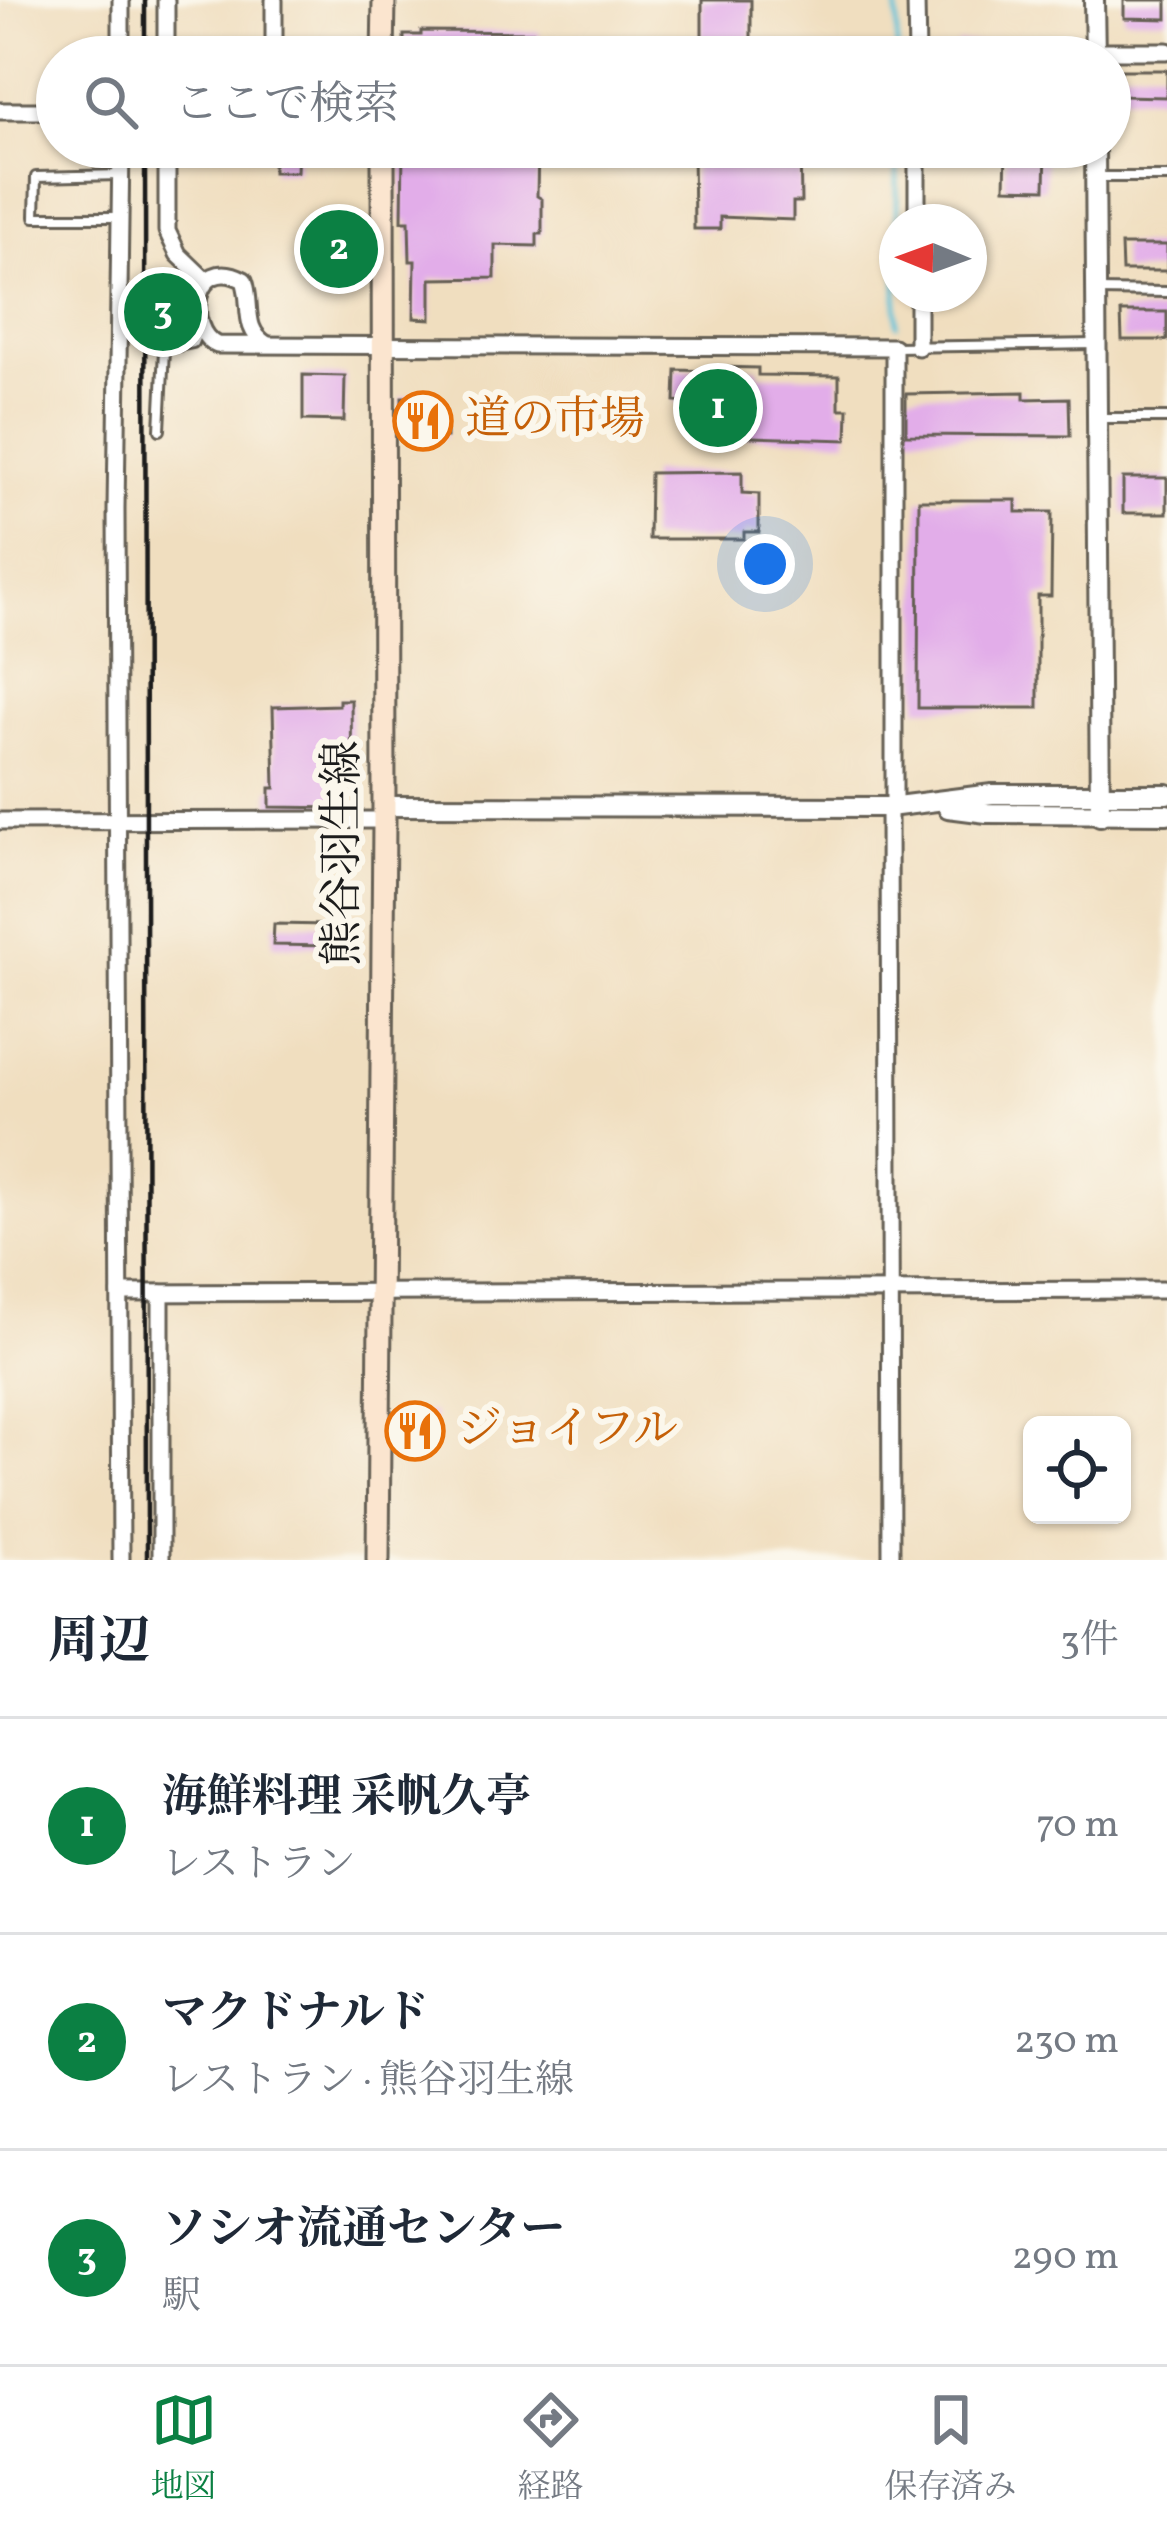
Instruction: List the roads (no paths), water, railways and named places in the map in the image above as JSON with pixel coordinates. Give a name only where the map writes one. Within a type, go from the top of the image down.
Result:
[{"type":"main road","points":[[383,36],[384,0]]},
{"type":"main road","name":"熊谷羽生線","points":[[378,1560],[384,813],[382,168]]},
{"type":"street","points":[[121,0],[121,36]]},
{"type":"street","points":[[166,0],[166,36]]},
{"type":"street","points":[[274,0],[274,36]]},
{"type":"street","points":[[916,0],[916,36]]},
{"type":"street","points":[[1094,0],[1094,36]]},
{"type":"street","points":[[1131,52],[1167,51]]},
{"type":"street","points":[[0,111],[36,111]]},
{"type":"street","points":[[121,168],[121,1560]]},
{"type":"street","points":[[166,168],[167,231],[178,254],[205,280]]},
{"type":"street","points":[[917,168],[917,204]]},
{"type":"street","points":[[1095,168],[1100,805]]},
{"type":"street","points":[[266,344],[254,336],[249,325],[244,280],[232,273],[205,280],[199,328],[205,340],[217,345],[894,347],[891,1560]]},
{"type":"street","points":[[918,312],[918,347]]},
{"type":"street","points":[[0,821],[891,807],[992,794],[1167,814]]},
{"type":"street","points":[[1100,805],[1167,794]]},
{"type":"street","points":[[120,1293],[1167,1290]]},
{"type":"street","points":[[161,1293],[161,1560]]},
{"type":"lane","points":[[119,217],[35,218],[36,177],[121,176]]},
{"type":"lane","points":[[1095,177],[1167,176]]},
{"type":"lane","points":[[1096,291],[1167,292]]},
{"type":"lane","points":[[160,430],[164,349],[193,343],[199,328]]},
{"type":"lane","points":[[894,347],[1096,344]]},
{"type":"lane","points":[[1097,418],[1167,418]]},
{"type":"waterway","points":[[897,0],[897,36]]},
{"type":"waterway","points":[[897,168],[897,325]]},
{"type":"railway","points":[[145,0],[145,36]]},
{"type":"railway","points":[[145,168],[147,1560]]},
{"type":"place","name":"マクドナルド","points":[[339,249]]},
{"type":"place","name":"ソシオ流通センター","points":[[163,312]]},
{"type":"place","name":"海鮮料理 采帆久亭","points":[[718,408]]},
{"type":"place","name":"道の市場","points":[[423,421]]},
{"type":"place","name":"ジョイフル","points":[[415,1431]]}]
